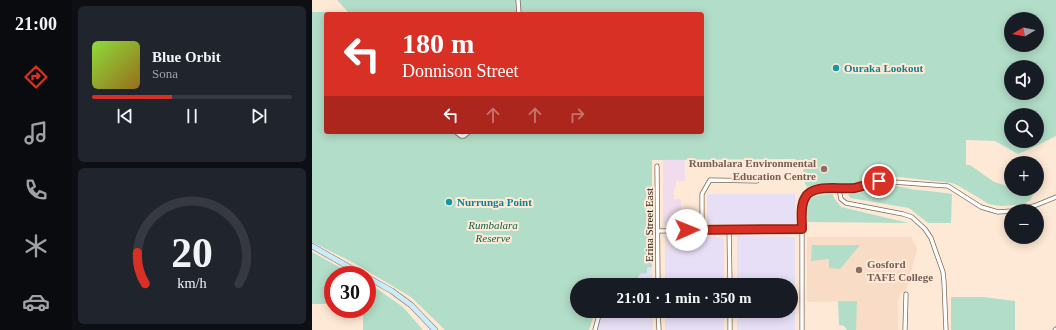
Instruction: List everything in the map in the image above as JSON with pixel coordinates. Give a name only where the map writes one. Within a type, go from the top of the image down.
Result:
[{"type":"main road","points":[[312,246],[347,266]]},
{"type":"main road","points":[[376,282],[392,291],[411,305],[435,330]]},
{"type":"street","points":[[518,0],[520,12]]},
{"type":"street","points":[[458,134],[461,136],[468,134]]},
{"type":"street","name":"Erina Street East","points":[[658,166],[658,278]]},
{"type":"street","points":[[702,230],[702,194],[710,180],[757,180]]},
{"type":"street","points":[[802,330],[802,204],[806,195],[818,189],[855,188],[879,181],[948,186],[981,207],[998,212],[1004,212]]},
{"type":"street","points":[[839,189],[841,199],[846,203],[912,217],[925,229],[931,238],[943,272],[946,330]]},
{"type":"street","points":[[1039,204],[1056,197]]},
{"type":"street","points":[[658,231],[802,229]]},
{"type":"street","points":[[729,230],[730,278]]},
{"type":"street","points":[[905,330],[906,294]]},
{"type":"street","points":[[595,330],[598,318]]},
{"type":"street","points":[[658,318],[658,330]]},
{"type":"street","points":[[730,318],[730,330]]},
{"type":"shaded area","points":[[663,160],[685,160],[685,181],[676,181],[674,190],[674,199],[681,199],[681,226],[667,226],[663,223]]},
{"type":"shaded area","points":[[707,194],[795,194],[796,224],[707,224]]},
{"type":"shaded area","points":[[665,236],[722,237],[724,239],[724,278],[665,278]]},
{"type":"shaded area","points":[[665,236],[677,236],[678,250],[665,250]]},
{"type":"shaded area","points":[[737,236],[795,237],[795,278],[737,278]]},
{"type":"shaded area","name":"Gosford TAFE College","points":[[807,237],[911,237],[917,249],[906,291],[900,294],[898,303],[898,330],[856,330],[856,301],[807,302]]},
{"type":"shaded area","points":[[652,267],[652,278],[638,278],[640,273],[647,268]]},
{"type":"shaded area","points":[[652,318],[653,330],[597,330],[600,319]]},
{"type":"shaded area","points":[[665,318],[724,318],[724,330],[665,330]]},
{"type":"shaded area","points":[[737,318],[795,318],[795,330],[737,330]]},
{"type":"green space","name":"Rumbalara Reserve","points":[[337,0],[1056,0],[1056,136],[1044,142],[1044,108],[1004,108],[1004,146],[995,141],[966,140],[966,165],[970,165],[994,182],[1004,185],[1004,196],[1032,196],[1030,201],[1026,202],[1027,204],[1004,204],[1004,206],[1001,206],[989,204],[952,183],[890,176],[869,178],[853,184],[822,183],[807,187],[804,181],[803,167],[795,159],[652,160],[652,267],[647,268],[647,273],[640,274],[638,278],[570,278],[570,318],[593,318],[589,330],[445,330],[411,297],[376,276],[376,266],[359,266],[312,242],[312,12],[324,12],[324,134],[704,134],[704,12],[348,12]]},
{"type":"green space","name":"Rumbalara Reserve","points":[[1007,148],[1032,148],[1018,154]]},
{"type":"green space","points":[[879,184],[952,194],[951,223],[928,223],[909,208],[850,198],[848,194],[860,192]]},
{"type":"green space","points":[[833,194],[834,198],[841,207],[909,223],[807,222],[808,208],[811,199],[818,195]]},
{"type":"green space","points":[[812,245],[860,245],[840,269],[829,268],[829,259],[811,261]]},
{"type":"green space","points":[[312,252],[338,266],[324,266],[324,304],[312,304]]},
{"type":"green space","points":[[376,288],[403,307],[423,330],[363,330],[363,318],[376,318]]},
{"type":"green space","points":[[951,297],[983,297],[1015,301],[1015,330],[951,330]]},
{"type":"green space","points":[[838,301],[857,301],[856,330],[847,330],[844,326],[839,325]]},
{"type":"place","name":"Ouraka Lookout","points":[[836,68]]},
{"type":"place","name":"Rumbalara Environmental Education Centre","points":[[824,169]]},
{"type":"place","name":"Nurrunga Point","points":[[449,202]]},
{"type":"place","name":"Gosford TAFE College","points":[[859,270]]},
{"type":"route","points":[[687,230],[802,229],[802,204],[806,195],[810,192],[822,188],[855,188],[879,181]]}]
